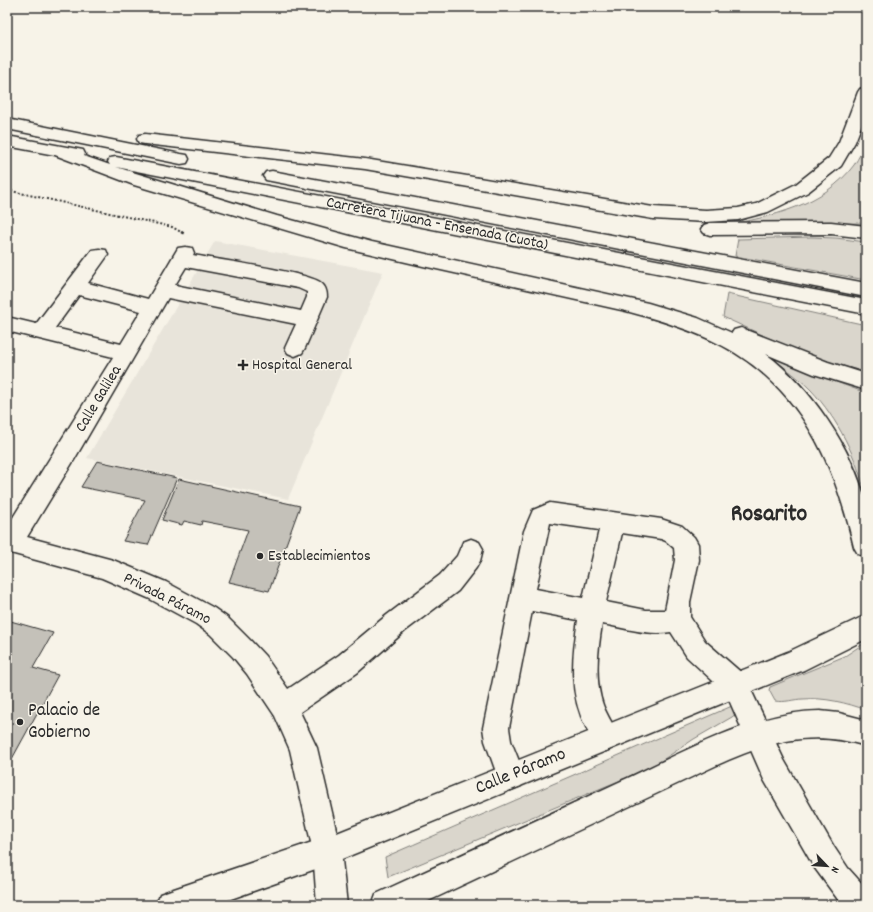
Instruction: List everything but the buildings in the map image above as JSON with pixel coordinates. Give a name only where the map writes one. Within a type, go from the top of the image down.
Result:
[{"type":"main road","points":[[74,136],[146,139],[380,166],[653,213],[706,216],[738,214],[762,208],[802,188],[835,162],[847,142],[866,92]]},
{"type":"main road","name":"Carretera Tijuana - Ensenada (Cuota)","points":[[7,124],[74,136],[185,160],[866,290]]},
{"type":"main road","name":"Carretera Tijuana - Ensenada (Cuota)","points":[[7,141],[866,308]]},
{"type":"main road","points":[[61,152],[91,165],[128,178],[290,227],[423,260],[555,287],[668,315],[703,327],[740,347],[766,364],[790,386],[808,407],[839,460],[859,514],[866,547]]},
{"type":"main road","points":[[282,155],[674,227],[711,229],[831,228],[866,232]]},
{"type":"main road","points":[[290,227],[348,234],[650,301],[703,319],[779,352],[866,382]]},
{"type":"main road","points":[[40,332],[99,255]]},
{"type":"main road","points":[[183,256],[308,284],[317,291],[317,297],[295,348]]},
{"type":"main road","name":"Calle Galilea","points":[[9,543],[66,454],[183,256]]},
{"type":"main road","points":[[75,287],[308,319]]},
{"type":"main road","points":[[7,324],[126,353]]},
{"type":"main road","points":[[511,776],[498,741],[496,728],[536,530],[541,517],[550,513],[660,529],[674,533],[686,544],[687,560],[678,602],[677,619],[696,649],[735,684],[774,770],[824,857],[838,878],[861,905]]},
{"type":"main road","points":[[606,738],[588,700],[585,663],[593,611],[613,522]]},
{"type":"main road","name":"Privada Páramo","points":[[9,543],[105,568],[158,590],[205,616],[224,631],[251,659],[284,707],[303,748],[327,851],[332,905]]},
{"type":"main road","points":[[284,707],[348,664],[396,623],[449,583],[468,561],[472,550]]},
{"type":"main road","points":[[523,598],[646,621],[662,622],[677,619]]},
{"type":"main road","name":"Calle Páramo","points":[[171,905],[327,851],[735,684],[795,661],[866,627]]},
{"type":"main road","points":[[387,905],[618,797],[758,734],[792,726],[822,724],[849,728],[866,733]]},
{"type":"path","points":[[7,190],[172,227],[186,234],[188,238],[183,256]]},
{"type":"shaded area","points":[[866,143],[866,223],[724,225],[777,213],[812,200],[842,179],[854,165]]},
{"type":"shaded area","points":[[811,237],[836,238],[866,242],[866,280],[735,256],[738,239]]},
{"type":"shaded area","name":"Hospital General","points":[[215,241],[383,272],[288,499],[87,458]]},
{"type":"shaded area","points":[[727,294],[866,325],[866,372],[829,362],[775,341],[723,317]]},
{"type":"shaded area","points":[[760,350],[812,373],[866,393],[866,496],[852,453],[830,413],[805,384]]},
{"type":"shaded area","points":[[866,642],[866,710],[843,703],[819,699],[800,699],[782,702],[775,701],[769,690],[770,687],[845,656]]},
{"type":"shaded area","points":[[732,706],[737,713],[732,717],[694,739],[652,767],[388,877],[385,857]]},
{"type":"place","name":"Hospital General","points":[[243,365]]},
{"type":"place","name":"Establecimientos","points":[[260,556]]},
{"type":"place","name":"Palacio de Gobierno","points":[[20,722]]},
{"type":"district","name":"Rosarito","points":[[769,515]]}]
